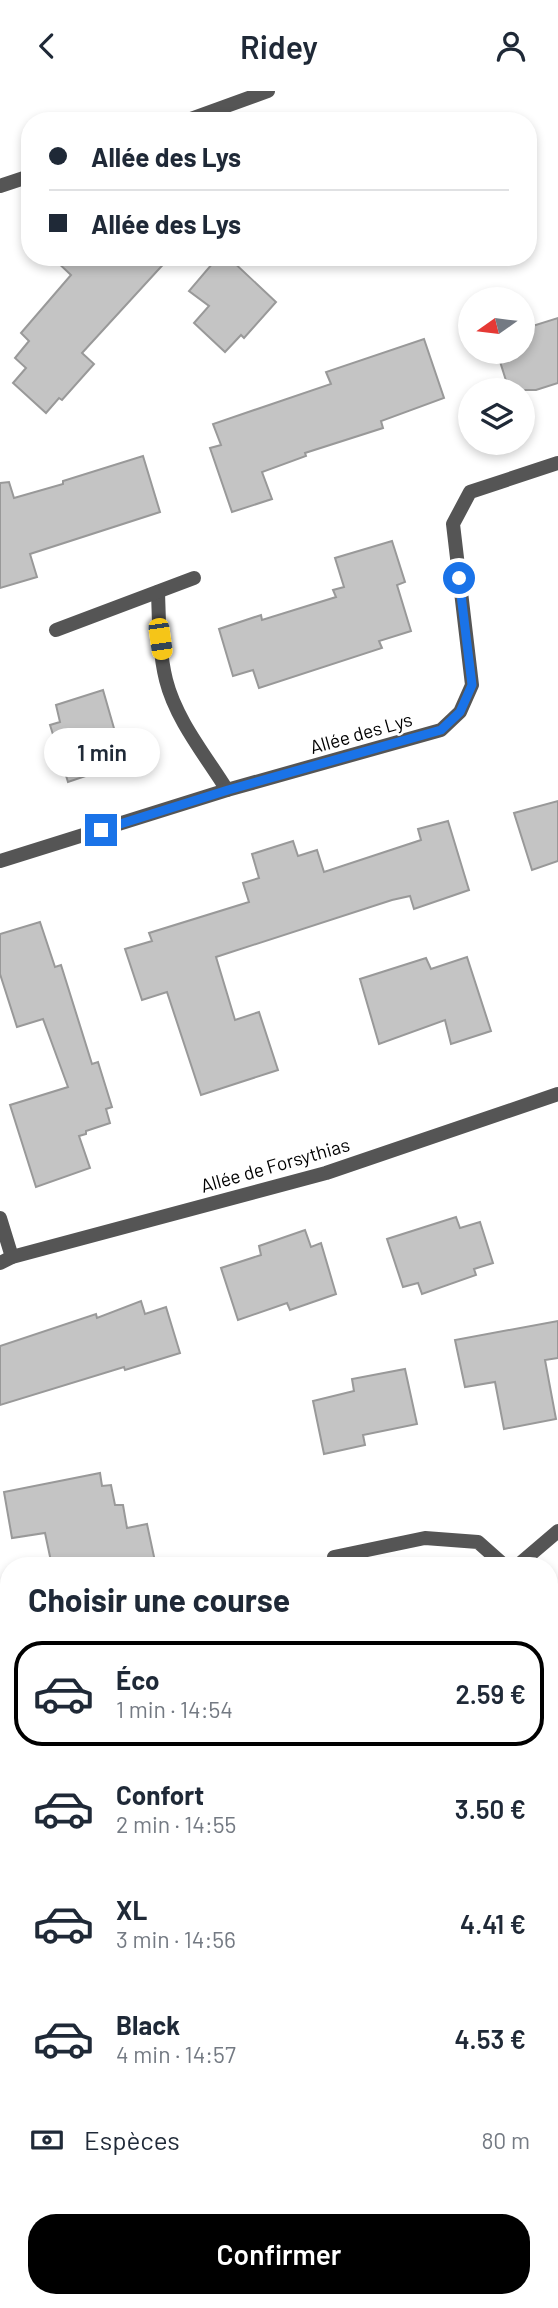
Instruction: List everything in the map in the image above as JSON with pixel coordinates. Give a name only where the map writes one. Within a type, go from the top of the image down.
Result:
[{"type":"street","points":[[210,112],[268,91]]},
{"type":"street","points":[[0,186],[21,179]]},
{"type":"street","name":"Allée des Lys","points":[[0,861],[228,790],[441,730],[460,712],[472,685],[453,524],[470,492],[558,463]]},
{"type":"street","points":[[56,629],[194,578]]},
{"type":"street","points":[[158,592],[160,639],[166,681],[184,723],[228,790]]},
{"type":"street","name":"Allée de Forsythias","points":[[6,1260],[326,1173],[558,1094]]},
{"type":"street","points":[[0,1218],[6,1260]]},
{"type":"street","points":[[528,1557],[558,1531]]},
{"type":"street","points":[[334,1557],[425,1538],[478,1542],[495,1557]]},
{"type":"building","points":[[62,266],[162,266],[82,353],[94,364],[62,400],[59,398],[46,413],[13,383],[26,368],[15,358],[29,341],[21,333],[71,275]]},
{"type":"building","points":[[210,266],[238,266],[276,302],[244,338],[241,335],[225,352],[194,323],[209,306],[189,291]]},
{"type":"building","points":[[558,318],[558,383],[535,390],[535,378],[505,378],[501,364],[536,364],[536,325]]},
{"type":"building","points":[[424,339],[444,398],[381,421],[383,428],[305,453],[306,456],[262,472],[272,499],[232,512],[210,448],[221,445],[213,424],[331,384],[326,372]]},
{"type":"building","points":[[143,456],[160,512],[30,554],[37,577],[0,588],[0,483],[9,482],[14,498]]},
{"type":"building","points":[[392,541],[405,582],[397,585],[411,631],[379,641],[382,648],[259,688],[253,670],[233,676],[219,629],[261,615],[262,620],[336,597],[333,590],[344,587],[335,558]]},
{"type":"building","points":[[103,690],[124,763],[68,782],[50,725],[60,722],[56,705]]},
{"type":"building","points":[[558,801],[558,861],[532,870],[514,813]]},
{"type":"building","points":[[448,821],[469,890],[414,909],[410,896],[392,900],[216,957],[235,1020],[259,1012],[278,1070],[201,1095],[167,992],[142,1000],[125,949],[152,941],[149,933],[249,902],[243,883],[259,878],[252,854],[293,841],[298,856],[317,850],[324,872],[421,840],[418,829]]},
{"type":"building","points":[[40,922],[55,967],[61,965],[92,1064],[98,1062],[112,1107],[106,1109],[110,1123],[79,1136],[90,1168],[36,1187],[10,1105],[68,1087],[43,1019],[17,1027],[0,974],[0,934]]},
{"type":"building","points":[[467,957],[491,1031],[451,1044],[445,1020],[379,1044],[360,979],[426,958],[431,969]]},
{"type":"building","points":[[456,1217],[460,1228],[480,1222],[493,1263],[474,1269],[476,1275],[422,1294],[418,1283],[403,1287],[387,1239]]},
{"type":"building","points":[[305,1230],[311,1247],[321,1243],[336,1294],[290,1310],[287,1303],[238,1320],[221,1268],[261,1255],[259,1246]]},
{"type":"building","points":[[141,1301],[145,1314],[166,1307],[180,1353],[0,1405],[0,1346],[96,1314],[97,1318]]},
{"type":"building","points":[[558,1321],[558,1358],[545,1360],[556,1419],[504,1429],[495,1382],[465,1387],[455,1340]]},
{"type":"building","points":[[405,1369],[417,1424],[363,1435],[365,1445],[324,1454],[313,1401],[354,1391],[352,1379]]},
{"type":"building","points":[[100,1473],[102,1486],[111,1485],[115,1505],[123,1505],[127,1528],[147,1524],[154,1557],[50,1557],[45,1533],[12,1538],[4,1492]]},
{"type":"route","points":[[101,830],[228,790],[441,730],[460,712],[472,685],[459,578]]}]
